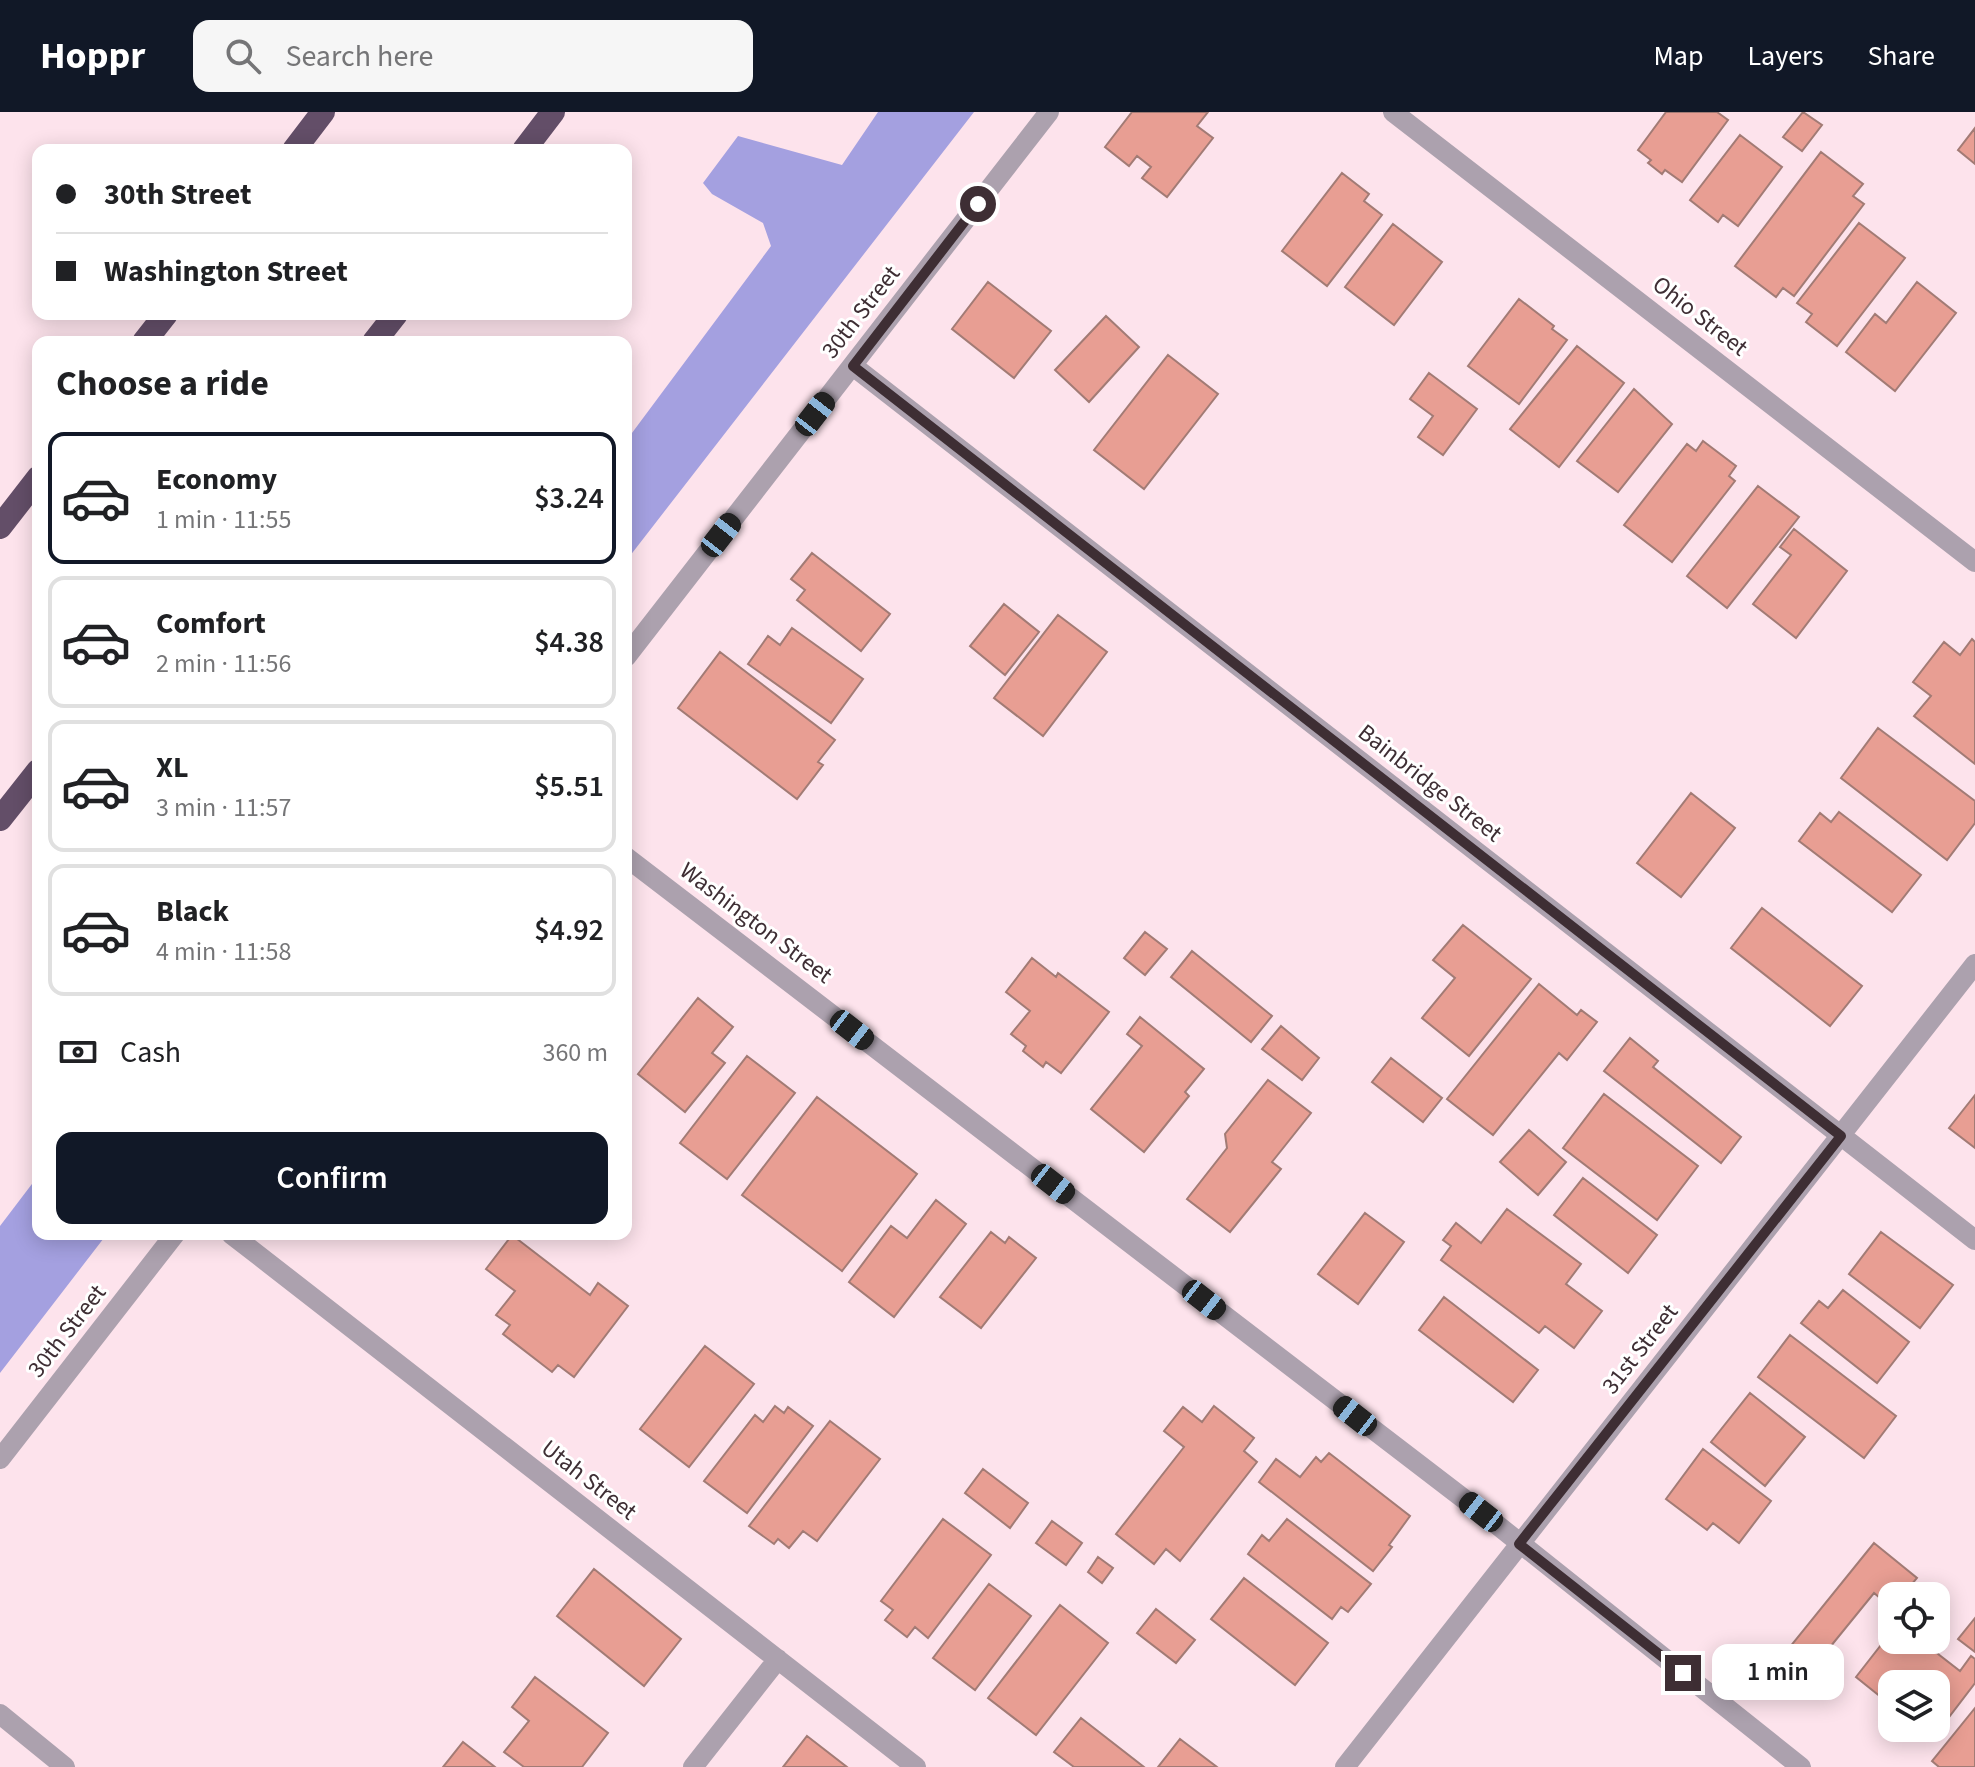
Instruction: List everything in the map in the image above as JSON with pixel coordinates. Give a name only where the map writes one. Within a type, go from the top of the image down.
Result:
[{"type":"highway","points":[[299,144],[323,112]]},
{"type":"highway","points":[[529,144],[553,112]]},
{"type":"highway","points":[[149,336],[161,320]]},
{"type":"highway","points":[[379,336],[391,320]]},
{"type":"highway","points":[[0,527],[32,486]]},
{"type":"highway","points":[[0,819],[32,779]]},
{"type":"street","name":"30th Street","points":[[632,649],[1049,112]]},
{"type":"street","name":"Ohio Street","points":[[1393,112],[1975,562]]},
{"type":"street","name":"Bainbridge Street","points":[[853,366],[1975,1240]]},
{"type":"street","name":"Washington Street","points":[[632,862],[1519,1544],[1801,1767]]},
{"type":"street","name":"31st Street","points":[[1345,1767],[1975,964]]},
{"type":"street","name":"30th Street","points":[[0,1459],[170,1240]]},
{"type":"street","name":"Utah Street","points":[[239,1240],[916,1767]]},
{"type":"street","points":[[693,1767],[778,1659]]},
{"type":"street","points":[[0,1714],[65,1767]]},
{"type":"shaded area","points":[[878,112],[974,112],[632,553],[632,433],[771,246],[763,223],[712,194],[703,183],[738,136],[842,165]]},
{"type":"shaded area","points":[[32,1184],[32,1240],[102,1240],[0,1373],[0,1226]]},
{"type":"building","points":[[1132,112],[1208,112],[1197,126],[1213,138],[1167,197],[1142,178],[1151,167],[1137,156],[1129,166],[1105,147]]},
{"type":"building","points":[[1666,112],[1717,112],[1728,120],[1682,182],[1665,170],[1662,174],[1638,150]]},
{"type":"building","points":[[1803,112],[1822,125],[1802,151],[1783,137]]},
{"type":"building","points":[[1975,128],[1975,164],[1958,150]]},
{"type":"building","points":[[1740,135],[1782,167],[1738,226],[1723,215],[1718,222],[1690,200]]},
{"type":"building","points":[[1821,152],[1863,184],[1853,196],[1864,204],[1794,296],[1783,288],[1776,297],[1735,266]]},
{"type":"building","points":[[1342,173],[1369,194],[1364,201],[1382,215],[1327,286],[1282,251]]},
{"type":"building","points":[[1859,223],[1905,258],[1837,346],[1806,322],[1812,314],[1797,303]]},
{"type":"building","points":[[1393,224],[1442,262],[1394,325],[1345,287]]},
{"type":"building","points":[[988,282],[1051,331],[1014,378],[952,329]]},
{"type":"building","points":[[1917,282],[1956,313],[1895,391],[1846,352],[1875,314],[1886,323]]},
{"type":"building","points":[[1519,299],[1567,340],[1519,404],[1468,366]]},
{"type":"building","points":[[1106,316],[1139,347],[1089,402],[1055,370]]},
{"type":"building","points":[[1577,346],[1624,383],[1559,467],[1510,429]]},
{"type":"building","points":[[1168,355],[1218,394],[1144,489],[1094,450]]},
{"type":"building","points":[[1429,373],[1477,409],[1443,455],[1418,437],[1433,416],[1410,399]]},
{"type":"building","points":[[1634,389],[1672,424],[1618,492],[1577,461]]},
{"type":"building","points":[[1703,441],[1736,466],[1729,476],[1735,481],[1672,562],[1624,525],[1687,444],[1696,451]]},
{"type":"building","points":[[1758,486],[1799,517],[1727,608],[1687,576]]},
{"type":"building","points":[[1794,529],[1847,571],[1796,638],[1753,604],[1791,555],[1780,547]]},
{"type":"building","points":[[812,553],[890,614],[861,651],[797,600],[805,590],[791,579]]},
{"type":"building","points":[[1004,604],[1039,632],[1005,675],[970,646]]},
{"type":"building","points":[[1058,615],[1107,652],[1043,736],[994,698]]},
{"type":"building","points":[[792,628],[863,679],[831,723],[748,664],[768,636],[780,645]]},
{"type":"building","points":[[1972,639],[1975,642],[1975,764],[1914,716],[1931,696],[1913,682],[1944,642],[1960,655]]},
{"type":"building","points":[[720,652],[835,740],[818,762],[823,765],[797,799],[678,708]]},
{"type":"building","points":[[1878,728],[1975,801],[1975,823],[1947,860],[1841,778]]},
{"type":"building","points":[[1691,793],[1735,828],[1681,897],[1637,863]]},
{"type":"building","points":[[1839,812],[1921,875],[1892,912],[1799,841],[1820,813],[1831,822]]},
{"type":"building","points":[[1762,908],[1862,986],[1830,1026],[1731,948]]},
{"type":"building","points":[[1463,925],[1531,979],[1469,1056],[1422,1018],[1455,978],[1433,960]]},
{"type":"building","points":[[1145,932],[1167,949],[1145,975],[1124,958]]},
{"type":"building","points":[[1192,951],[1272,1016],[1251,1042],[1171,977]]},
{"type":"building","points":[[1032,958],[1056,977],[1058,973],[1109,1012],[1061,1073],[1046,1062],[1043,1067],[1023,1051],[1026,1046],[1011,1034],[1030,1011],[1006,992]]},
{"type":"building","points":[[1539,984],[1577,1015],[1581,1010],[1597,1022],[1567,1060],[1559,1053],[1493,1135],[1447,1099]]},
{"type":"building","points":[[698,998],[733,1027],[712,1053],[725,1063],[685,1112],[638,1074]]},
{"type":"building","points":[[1140,1017],[1204,1069],[1185,1092],[1189,1096],[1144,1152],[1091,1109],[1142,1046],[1127,1034]]},
{"type":"building","points":[[1281,1026],[1319,1058],[1302,1080],[1262,1049]]},
{"type":"building","points":[[1630,1038],[1658,1061],[1653,1067],[1741,1137],[1721,1163],[1604,1071]]},
{"type":"building","points":[[747,1056],[795,1093],[727,1179],[680,1143]]},
{"type":"building","points":[[1391,1058],[1442,1098],[1423,1122],[1372,1082]]},
{"type":"building","points":[[1268,1080],[1311,1113],[1272,1162],[1281,1169],[1230,1232],[1187,1199],[1227,1148],[1225,1134]]},
{"type":"building","points":[[1604,1094],[1698,1166],[1657,1220],[1563,1148]]},
{"type":"building","points":[[1975,1095],[1975,1148],[1949,1128]]},
{"type":"building","points":[[817,1097],[917,1174],[842,1271],[742,1195]]},
{"type":"building","points":[[1529,1130],[1566,1162],[1538,1195],[1500,1162]]},
{"type":"building","points":[[1583,1178],[1657,1235],[1628,1273],[1554,1215]]},
{"type":"building","points":[[936,1200],[966,1224],[894,1317],[849,1282],[891,1226],[907,1238]]},
{"type":"building","points":[[1507,1209],[1581,1264],[1566,1284],[1602,1311],[1574,1348],[1545,1326],[1539,1333],[1441,1260],[1451,1246],[1443,1240],[1456,1223],[1481,1243]]},
{"type":"building","points":[[1365,1213],[1404,1242],[1358,1304],[1318,1274]]},
{"type":"building","points":[[991,1232],[1005,1243],[1009,1237],[1036,1258],[981,1328],[940,1297]]},
{"type":"building","points":[[1881,1232],[1953,1285],[1920,1328],[1849,1274]]},
{"type":"building","points":[[508,1240],[518,1240],[590,1295],[598,1283],[628,1306],[574,1377],[558,1365],[552,1372],[503,1334],[510,1325],[496,1315],[515,1291],[486,1269]]},
{"type":"building","points":[[1843,1290],[1909,1342],[1877,1383],[1801,1323],[1819,1301],[1828,1308]]},
{"type":"building","points":[[1444,1297],[1538,1370],[1513,1402],[1419,1330]]},
{"type":"building","points":[[1790,1335],[1896,1416],[1864,1458],[1758,1377]]},
{"type":"building","points":[[705,1346],[754,1384],[689,1467],[640,1429]]},
{"type":"building","points":[[1750,1393],[1805,1437],[1765,1486],[1711,1442]]},
{"type":"building","points":[[775,1406],[784,1413],[788,1407],[813,1426],[747,1513],[704,1481],[755,1415],[763,1422]]},
{"type":"building","points":[[1214,1406],[1254,1438],[1244,1451],[1257,1462],[1180,1561],[1166,1549],[1154,1564],[1116,1534],[1184,1447],[1164,1431],[1183,1407],[1202,1422]]},
{"type":"building","points":[[830,1421],[880,1459],[817,1541],[803,1531],[789,1548],[778,1539],[774,1544],[749,1526]]},
{"type":"building","points":[[1703,1449],[1771,1501],[1739,1543],[1713,1523],[1707,1530],[1666,1499]]},
{"type":"building","points":[[1329,1453],[1410,1516],[1373,1571],[1259,1482],[1276,1459],[1300,1477],[1316,1457],[1321,1462]]},
{"type":"building","points":[[983,1469],[1028,1503],[1010,1528],[965,1493]]},
{"type":"building","points":[[943,1519],[991,1555],[928,1638],[915,1627],[907,1637],[885,1620],[893,1610],[881,1601]]},
{"type":"building","points":[[1287,1519],[1371,1584],[1348,1612],[1341,1607],[1332,1619],[1248,1554],[1262,1535],[1269,1541]]},
{"type":"building","points":[[1052,1521],[1082,1543],[1066,1565],[1036,1543]]},
{"type":"building","points":[[1874,1543],[1917,1578],[1914,1582],[1878,1582],[1878,1596],[1874,1593],[1813,1668],[1789,1648]]},
{"type":"building","points":[[1098,1557],[1113,1568],[1102,1583],[1088,1572]]},
{"type":"building","points":[[594,1569],[681,1639],[644,1686],[557,1616]]},
{"type":"building","points":[[1244,1578],[1328,1643],[1295,1685],[1211,1619]]},
{"type":"building","points":[[989,1584],[1031,1616],[975,1690],[933,1658]]},
{"type":"building","points":[[1060,1605],[1108,1643],[1036,1735],[988,1698]]},
{"type":"building","points":[[1156,1609],[1195,1640],[1176,1663],[1137,1633]]},
{"type":"building","points":[[1975,1618],[1975,1652],[1958,1639]]},
{"type":"building","points":[[1878,1649],[1878,1654],[1938,1654],[1960,1671],[1971,1656],[1975,1659],[1975,1683],[1950,1716],[1950,1670],[1878,1670],[1878,1695],[1856,1677]]},
{"type":"building","points":[[535,1677],[608,1733],[582,1767],[524,1767],[504,1752],[529,1721],[512,1707]]},
{"type":"building","points":[[1975,1708],[1975,1767],[1939,1767],[1932,1761]]},
{"type":"building","points":[[1081,1718],[1144,1767],[1074,1767],[1054,1752]]},
{"type":"building","points":[[807,1736],[847,1767],[783,1767]]},
{"type":"building","points":[[1180,1739],[1217,1767],[1158,1767]]},
{"type":"building","points":[[463,1742],[495,1767],[443,1767]]},
{"type":"route","points":[[978,204],[853,366],[1841,1136],[1519,1544],[1683,1673]]}]
